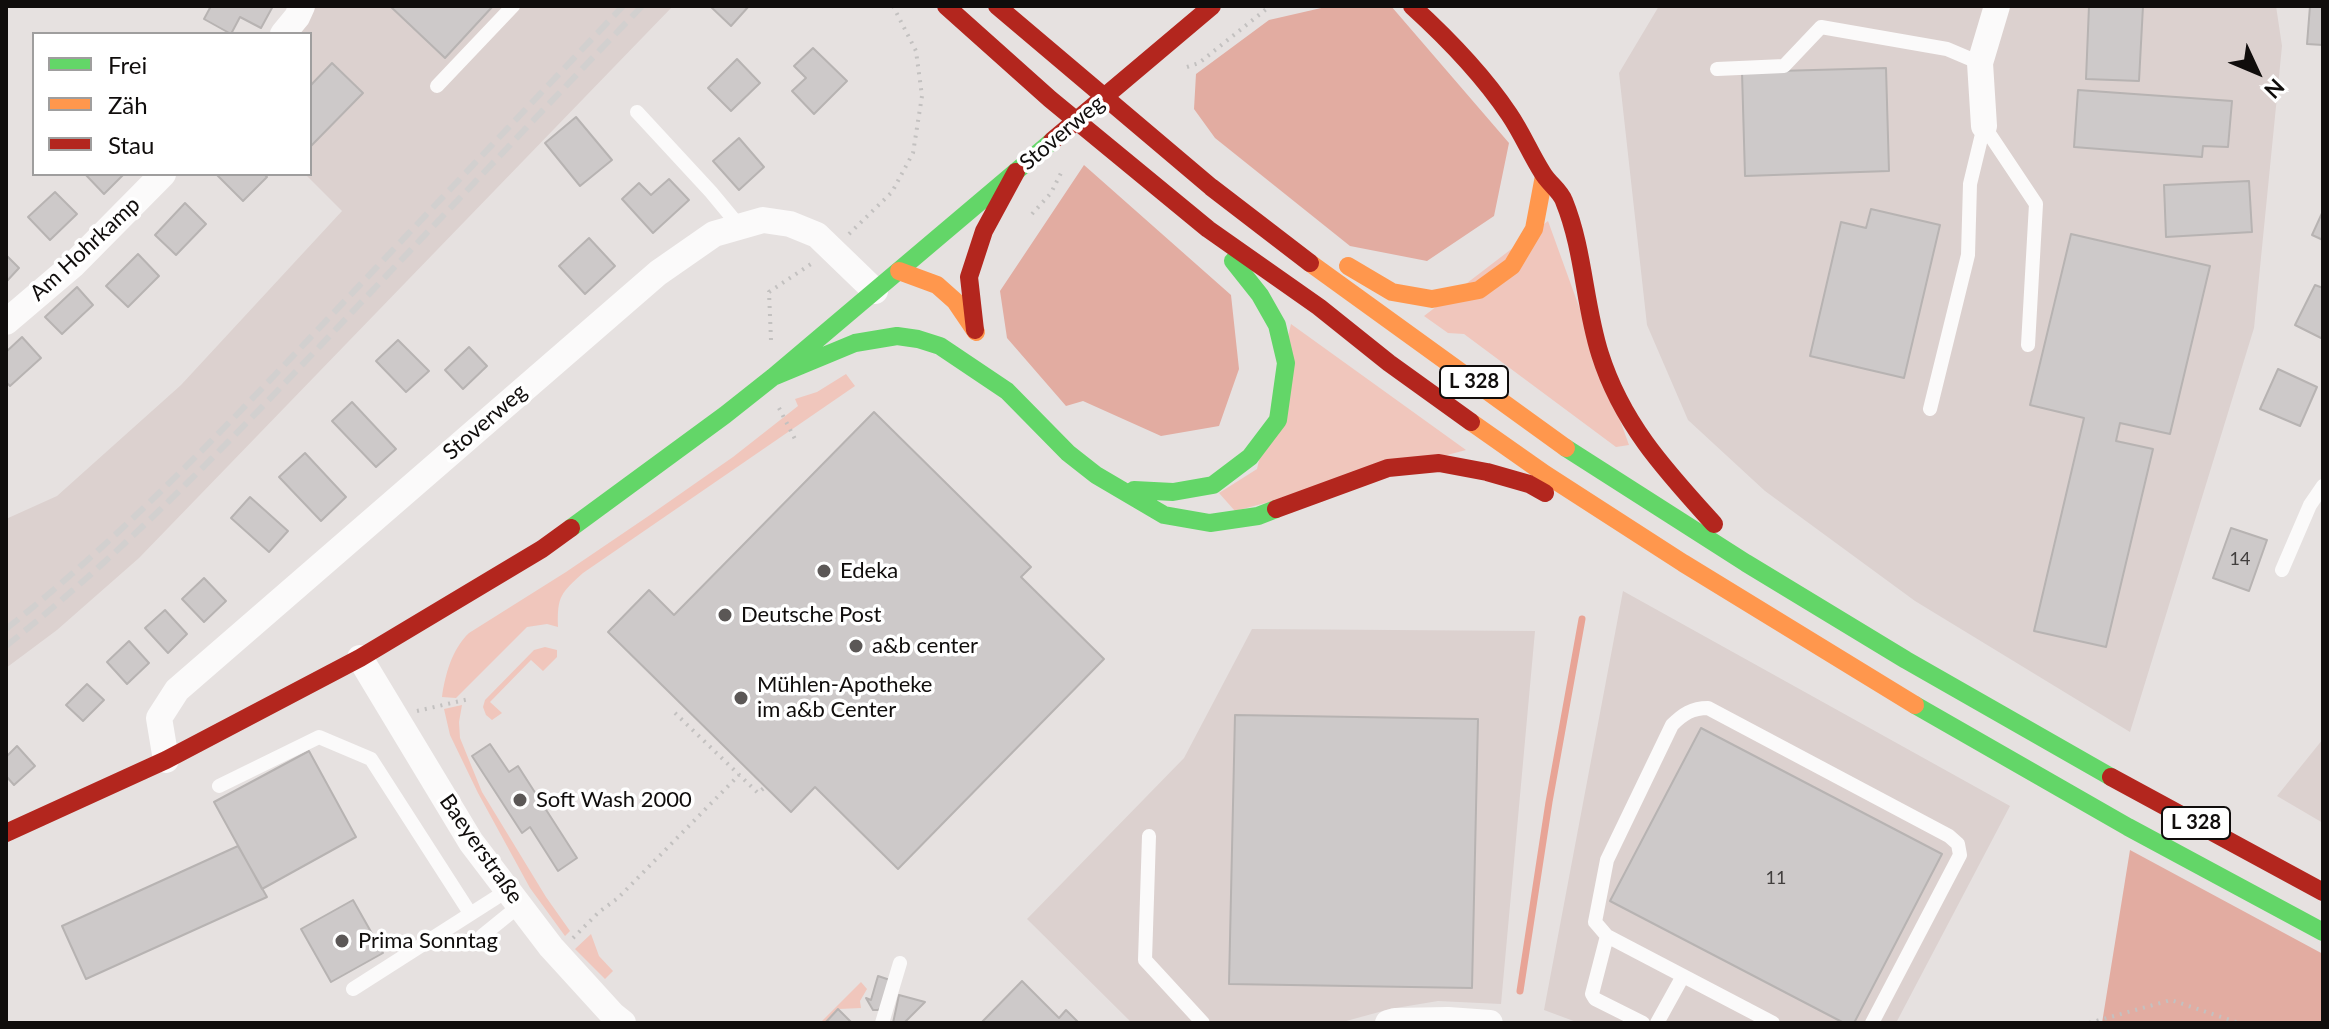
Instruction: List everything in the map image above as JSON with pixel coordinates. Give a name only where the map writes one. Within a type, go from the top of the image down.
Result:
[{"type":"main road","name":"L 328","points":[[946,6],[1050,99],[1208,229],[1545,474],[1911,703],[2128,827],[2323,932]]},
{"type":"main road","name":"L 328","points":[[997,6],[1211,187],[1342,288],[1574,454],[1906,660],[2056,747],[2323,892]]},
{"type":"main road","name":"Stoverweg","points":[[6,833],[166,760],[360,658],[542,549],[773,377],[1212,6]]},
{"type":"main road","points":[[1412,6],[1447,38],[1509,114],[1544,176],[1563,197],[1580,251],[1600,354],[1620,403],[1641,439],[1665,470],[1746,563]]},
{"type":"main road","points":[[1431,6],[1447,38]]},
{"type":"main road","points":[[981,342],[969,277],[984,231],[1016,172]]},
{"type":"main road","points":[[1211,187],[1392,292],[1432,299],[1479,290],[1512,266],[1534,229],[1544,176]]},
{"type":"main road","points":[[1119,490],[1173,492],[1213,485],[1250,457],[1278,420],[1286,363],[1277,325],[1260,295],[1208,229]]},
{"type":"main road","points":[[899,271],[910,295]]},
{"type":"main road","points":[[899,271],[937,285],[955,301],[1007,391]]},
{"type":"main road","points":[[926,324],[940,346]]},
{"type":"main road","points":[[773,377],[851,341],[891,335],[930,341],[1007,391],[1068,453],[1096,475],[1164,515],[1210,523],[1258,516],[1388,468],[1439,463],[1529,484],[1683,563]]},
{"type":"street","points":[[285,32],[302,6]]},
{"type":"street","points":[[1984,126],[1980,63],[1997,6]]},
{"type":"street","name":"Am Hohrkamp","points":[[6,322],[73,265],[161,176]]},
{"type":"street","name":"Stoverweg","points":[[166,760],[159,718],[177,690],[658,273],[714,234],[763,220],[790,224],[817,235],[875,291]]},
{"type":"street","name":"Baeyerstraße","points":[[360,658],[471,842],[551,947],[623,1023]]},
{"type":"street","points":[[1388,1023],[1448,1020],[1490,1023]]},
{"type":"lane","points":[[437,86],[513,6]]},
{"type":"lane","points":[[1717,69],[1784,66],[1821,27],[1947,49],[1980,63]]},
{"type":"lane","points":[[637,112],[740,227]]},
{"type":"lane","points":[[1984,126],[2036,204],[2028,345]]},
{"type":"lane","points":[[1930,409],[1968,255],[1970,184],[1984,126]]},
{"type":"lane","points":[[2282,570],[2310,505],[2323,486]]},
{"type":"lane","points":[[1768,1022],[1607,936],[1595,922],[1607,860],[1672,725],[1684,713],[1697,708],[1708,708],[1949,836],[1958,844],[1960,855],[1872,1023]]},
{"type":"lane","points":[[219,786],[319,737],[371,759],[470,913]]},
{"type":"lane","points":[[1149,836],[1145,960],[1203,1023]]},
{"type":"lane","points":[[353,989],[470,913],[513,898]]},
{"type":"lane","points":[[482,936],[513,898]]},
{"type":"lane","points":[[1607,936],[1592,994],[1595,999],[1643,1023]]},
{"type":"lane","points":[[882,1023],[900,963]]},
{"type":"lane","points":[[1657,1023],[1683,976]]},
{"type":"path","points":[[773,377],[769,292],[833,249],[892,192],[913,153],[922,96],[916,51],[893,6]]},
{"type":"path","points":[[786,403],[778,409],[796,441]]},
{"type":"path","points":[[675,713],[758,793],[765,787]]},
{"type":"path","points":[[567,944],[618,898],[739,775]]},
{"type":"path","points":[[2089,1023],[2171,1000],[2239,1023]]},
{"type":"shaded area","points":[[313,6],[673,6],[139,558],[57,630],[6,668],[6,519],[57,496],[181,385],[342,211],[307,176],[312,176],[312,32],[294,32]]},
{"type":"shaded area","points":[[1330,6],[1391,6],[1509,143],[1494,216],[1427,261],[1350,246],[1215,138],[1194,109],[1196,74],[1269,20]]},
{"type":"shaded area","points":[[1659,6],[2276,6],[2282,46],[2254,328],[2130,732],[1915,601],[1765,491],[1688,420],[1647,325],[1619,73]]},
{"type":"shaded area","points":[[1084,165],[1231,295],[1239,369],[1219,426],[1161,436],[1083,401],[1066,406],[1007,338],[1000,291]]},
{"type":"shaded area","points":[[1548,221],[1629,445],[1616,447],[1464,334],[1448,333],[1424,316]]},
{"type":"shaded area","points":[[1291,324],[1466,450],[1235,511],[1219,493],[1257,469]]},
{"type":"shaded area","points":[[846,374],[855,386],[583,573],[562,596],[558,608],[558,627],[547,624],[527,627],[456,698],[442,697],[450,663],[469,633],[566,572],[733,457],[798,406],[795,399],[817,392]]},
{"type":"shaded area","points":[[1623,591],[2010,806],[1896,1023],[1579,1023],[1544,1010]]},
{"type":"shaded area","points":[[1252,629],[1535,631],[1501,1004],[1438,1001],[1390,1009],[1339,1023],[1132,1023],[1027,919],[1184,758]]},
{"type":"shaded area","points":[[545,647],[557,650],[557,657],[543,671],[531,660],[490,702],[502,713],[492,720],[483,707],[485,700],[534,650]]},
{"type":"shaded area","points":[[462,705],[460,738],[482,792],[570,931],[565,936],[530,888],[450,735],[444,709]]},
{"type":"shaded area","points":[[2323,739],[2323,823],[2277,796]]},
{"type":"shaded area","points":[[2130,850],[2323,954],[2323,1023],[2102,1023]]},
{"type":"shaded area","points":[[591,934],[599,956],[613,971],[605,979],[575,949]]},
{"type":"shaded area","points":[[861,982],[867,989],[860,1001],[861,1008],[839,1009],[825,1023],[820,1023]]},
{"type":"building","points":[[211,6],[273,6],[261,28],[240,17],[232,32],[227,32],[204,19]]},
{"type":"building","points":[[390,6],[493,6],[445,58]]},
{"type":"building","points":[[710,6],[749,6],[731,26]]},
{"type":"building","points":[[2089,6],[2143,6],[2139,81],[2086,79]]},
{"type":"building","points":[[2310,6],[2323,6],[2323,45],[2307,44]]},
{"type":"building","points":[[813,48],[847,81],[814,114],[792,91],[806,78],[794,66]]},
{"type":"building","points":[[737,59],[760,83],[731,111],[708,88]]},
{"type":"building","points":[[332,63],[363,93],[312,145],[312,84]]},
{"type":"building","points":[[1886,68],[1889,171],[1745,176],[1742,72]]},
{"type":"building","points":[[2078,90],[2232,101],[2228,147],[2203,146],[2202,157],[2074,147]]},
{"type":"building","points":[[576,117],[612,160],[580,186],[545,143]]},
{"type":"building","points":[[739,138],[764,167],[739,190],[713,161]]},
{"type":"building","points":[[87,176],[122,176],[104,194]]},
{"type":"building","points":[[218,176],[267,177],[243,201]]},
{"type":"building","points":[[669,179],[689,200],[653,233],[622,199],[639,183],[651,195]]},
{"type":"building","points":[[2249,181],[2252,232],[2166,237],[2164,185]]},
{"type":"building","points":[[55,192],[77,214],[50,240],[28,217]]},
{"type":"building","points":[[185,203],[206,224],[176,255],[155,235]]},
{"type":"building","points":[[1871,209],[1940,225],[1904,378],[1810,356],[1841,222],[1866,228]]},
{"type":"building","points":[[2323,211],[2323,240],[2312,235]]},
{"type":"building","points":[[2071,234],[2210,266],[2170,434],[2120,423],[2116,441],[2153,449],[2106,647],[2034,631],[2084,418],[2030,405]]},
{"type":"building","points":[[589,238],[615,266],[585,294],[559,266]]},
{"type":"building","points":[[138,254],[159,276],[128,307],[106,286]]},
{"type":"building","points":[[6,255],[19,268],[6,282]]},
{"type":"building","points":[[2315,285],[2323,288],[2323,339],[2295,325]]},
{"type":"building","points":[[77,287],[93,305],[62,334],[45,317]]},
{"type":"building","points":[[22,337],[41,358],[10,386],[6,382],[6,352]]},
{"type":"building","points":[[398,340],[429,371],[406,392],[376,361]]},
{"type":"building","points":[[469,347],[487,366],[463,389],[445,370]]},
{"type":"building","points":[[2278,369],[2317,387],[2300,426],[2260,409]]},
{"type":"building","points":[[352,402],[396,449],[376,467],[332,421]]},
{"type":"building","name":"a&b center","points":[[874,412],[1031,567],[1021,577],[1104,659],[898,869],[815,787],[791,812],[608,632],[649,590],[674,615]]},
{"type":"building","points":[[305,453],[346,497],[321,521],[279,477]]},
{"type":"building","points":[[250,497],[288,531],[269,552],[231,518]]},
{"type":"building","points":[[2231,528],[2267,540],[2249,591],[2213,578]]},
{"type":"building","points":[[204,578],[226,601],[204,622],[182,599]]},
{"type":"building","points":[[165,610],[187,634],[168,653],[145,628]]},
{"type":"building","points":[[129,641],[149,663],[127,684],[107,662]]},
{"type":"building","points":[[87,684],[104,700],[83,721],[66,705]]},
{"type":"building","points":[[1235,715],[1478,719],[1472,988],[1229,984]]},
{"type":"building","points":[[1701,728],[1942,854],[1854,1023],[1844,1023],[1610,901]]},
{"type":"building","name":"Soft Wash 2000","points":[[490,744],[509,772],[518,766],[577,858],[558,871],[530,827],[522,833],[472,756]]},
{"type":"building","points":[[17,746],[35,766],[14,785],[6,776],[6,757]]},
{"type":"building","points":[[309,751],[356,837],[262,889],[214,802]]},
{"type":"building","points":[[238,846],[267,897],[86,979],[62,926]]},
{"type":"building","name":"Prima Sonntag","points":[[353,900],[383,953],[331,982],[301,929]]},
{"type":"building","points":[[878,976],[890,980],[882,1008],[873,1010],[866,998],[871,1000]]},
{"type":"building","points":[[1022,981],[1059,1018],[1066,1010],[1079,1023],[981,1023]]},
{"type":"building","points":[[899,995],[925,1002],[904,1023],[893,1023]]},
{"type":"building","points":[[838,1009],[852,1023],[825,1023]]},
{"type":"waterway","points":[[1520,991],[1549,802],[1582,619]]},
{"type":"railway","points":[[6,629],[131,520],[210,443],[623,6]]},
{"type":"railway","points":[[6,646],[94,571],[218,452],[642,6]]},
{"type":"traffic: fast","points":[[571,528],[773,377],[1052,141]]},
{"type":"traffic: fast","points":[[1134,490],[1173,492],[1213,485],[1250,457],[1278,420],[1286,363],[1277,325],[1260,295],[1233,261]]},
{"type":"traffic: fast","points":[[773,377],[855,343],[897,336],[918,339],[940,346],[1007,391],[1068,453],[1096,475],[1164,515],[1210,523],[1258,516],[1276,509]]},
{"type":"traffic: fast","points":[[1566,448],[1906,660],[2111,777]]},
{"type":"traffic: fast","points":[[1915,705],[2128,827],[2323,932]]},
{"type":"traffic: slow","points":[[1348,266],[1392,292],[1432,299],[1479,290],[1512,266],[1534,229],[1544,176]]},
{"type":"traffic: slow","points":[[1310,263],[1566,448]]},
{"type":"traffic: slow","points":[[899,271],[937,285],[955,301],[976,332]]},
{"type":"traffic: slow","points":[[1471,422],[1683,563],[1915,705]]},
{"type":"traffic: jam","points":[[946,6],[1050,99],[1208,229],[1319,307],[1389,363],[1471,422]]},
{"type":"traffic: jam","points":[[997,6],[1211,187],[1310,263]]},
{"type":"traffic: jam","points":[[1052,141],[1212,6]]},
{"type":"traffic: jam","points":[[1412,6],[1451,44],[1499,99],[1545,176],[1562,197],[1576,239],[1600,354],[1620,403],[1647,445],[1714,524]]},
{"type":"traffic: jam","points":[[975,330],[969,277],[984,231],[1016,172]]},
{"type":"traffic: jam","points":[[1276,509],[1388,468],[1439,463],[1487,472],[1529,484],[1545,493]]},
{"type":"traffic: jam","points":[[6,833],[166,760],[360,658],[542,549],[571,528]]},
{"type":"traffic: jam","points":[[2111,777],[2323,892]]},
{"type":"place","name":"Edeka","points":[[824,571]]},
{"type":"place","name":"Deutsche Post","points":[[725,615]]},
{"type":"place","name":"a&b center","points":[[856,646]]},
{"type":"place","name":"Mühlen-Apotheke im a&b Center","points":[[741,698]]},
{"type":"place","name":"Soft Wash 2000","points":[[520,800]]},
{"type":"place","name":"Prima Sonntag","points":[[342,941]]}]
